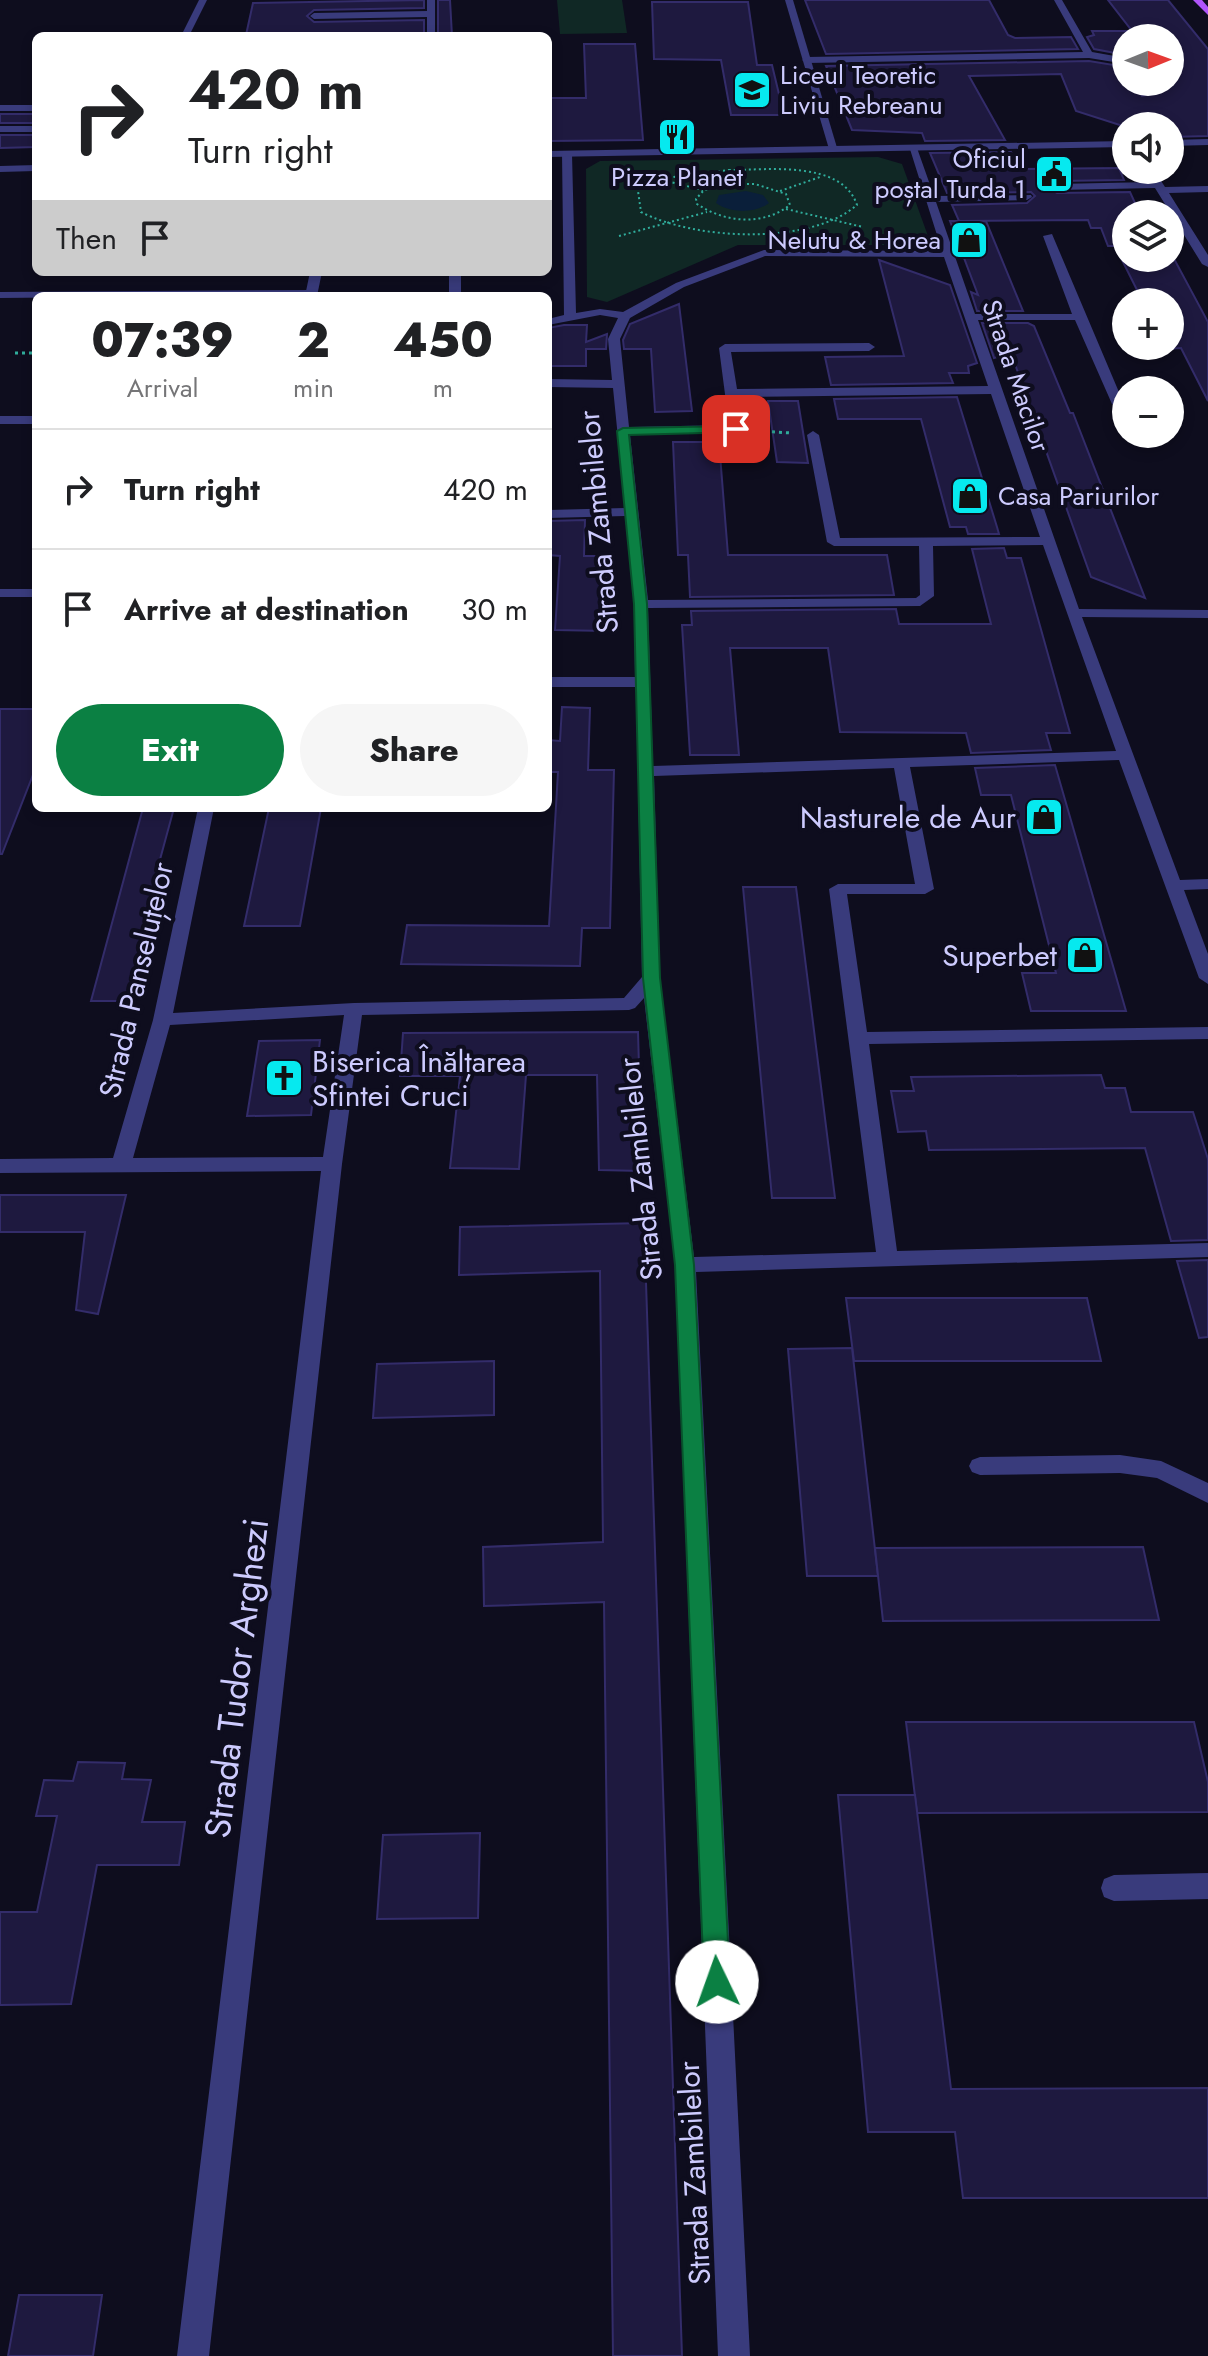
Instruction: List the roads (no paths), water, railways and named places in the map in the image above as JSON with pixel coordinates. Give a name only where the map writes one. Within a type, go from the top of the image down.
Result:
[{"type":"main road","points":[[1197,0],[1208,12]]},
{"type":"street","points":[[187,32],[203,0]]},
{"type":"street","points":[[431,0],[431,32]]},
{"type":"street","points":[[789,0],[834,149]]},
{"type":"street","points":[[1058,0],[1089,55]]},
{"type":"street","points":[[314,16],[431,14]]},
{"type":"street","points":[[807,60],[1089,55],[1112,59]]},
{"type":"street","points":[[0,108],[32,108]]},
{"type":"street","points":[[0,129],[32,129]]},
{"type":"street","points":[[1184,143],[1208,142]]},
{"type":"street","points":[[552,154],[1112,144]]},
{"type":"street","name":"Strada Macilor","points":[[912,148],[1073,613],[1208,978]]},
{"type":"street","points":[[567,154],[570,318]]},
{"type":"street","points":[[0,169],[32,168]]},
{"type":"street","points":[[1157,184],[1208,264]]},
{"type":"street","points":[[1057,187],[1208,189]]},
{"type":"street","points":[[929,199],[1027,197]]},
{"type":"street","points":[[1048,236],[1112,391]]},
{"type":"street","points":[[552,321],[600,312],[625,316],[680,285],[764,253],[948,254]]},
{"type":"street","points":[[0,295],[32,295]]},
{"type":"street","name":"Strada Zambilelor","points":[[625,316],[614,339],[641,604],[641,682],[648,771],[651,978],[685,1265],[734,2356]]},
{"type":"street","points":[[970,317],[1079,317]]},
{"type":"street","points":[[623,431],[736,429],[725,348],[869,347]]},
{"type":"street","points":[[552,383],[618,384]]},
{"type":"street","points":[[731,393],[995,390]]},
{"type":"street","points":[[0,420],[32,420]]},
{"type":"street","points":[[813,435],[834,542],[1048,541]]},
{"type":"street","points":[[552,514],[632,512]]},
{"type":"street","points":[[641,604],[920,602],[927,596],[926,542]]},
{"type":"street","points":[[0,593],[32,593]]},
{"type":"street","points":[[1073,613],[1208,614]]},
{"type":"street","points":[[552,682],[641,682]]},
{"type":"street","points":[[648,771],[1126,755]]},
{"type":"street","points":[[887,1258],[838,889],[925,889],[901,762]]},
{"type":"street","name":"Strada Panseluțelor","points":[[121,1166],[162,1020],[205,812]]},
{"type":"street","points":[[1174,885],[1208,884]]},
{"type":"street","points":[[162,1020],[354,1009],[629,1004],[651,978]]},
{"type":"street","name":"Strada Tudor Arghezi","points":[[193,2356],[332,1164],[354,1009]]},
{"type":"street","points":[[859,1038],[1208,1033]]},
{"type":"street","points":[[0,1166],[332,1164]]},
{"type":"street","points":[[685,1265],[1208,1250]]},
{"type":"street","points":[[980,1466],[1120,1464],[1161,1470],[1208,1494]]},
{"type":"street","points":[[1114,1888],[1208,1886]]},
{"type":"water","points":[[746,191],[763,195],[769,203],[742,211],[716,203],[719,195]]},
{"type":"place","name":"Liceul Teoretic Liviu Rebreanu","points":[[752,90]]},
{"type":"place","name":"Pizza Planet","points":[[677,137]]},
{"type":"place","name":"Oficiul poștal Turda 1","points":[[1054,174]]},
{"type":"place","name":"Nelutu & Horea","points":[[969,240]]},
{"type":"place","name":"Casa Pariurilor","points":[[970,496]]},
{"type":"place","name":"Nasturele de Aur","points":[[1044,817]]},
{"type":"place","name":"Superbet","points":[[1085,955]]},
{"type":"place","name":"Biserica Înălțarea Sfintei Cruci","points":[[284,1078]]}]
